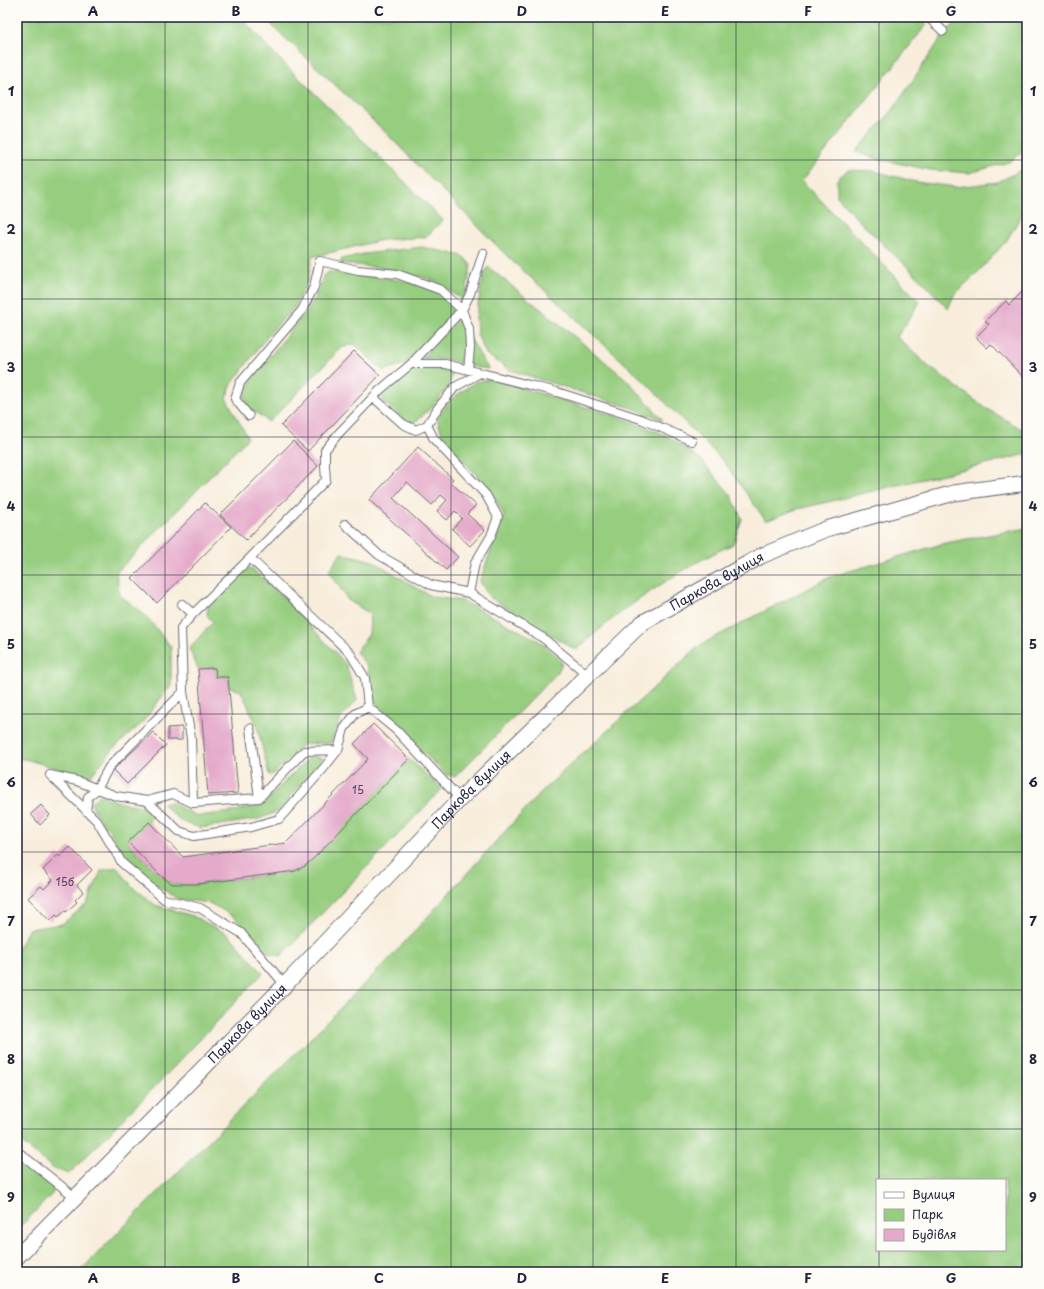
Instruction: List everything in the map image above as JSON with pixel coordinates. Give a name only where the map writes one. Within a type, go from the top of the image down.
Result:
[{"type":"street","name":"Паркова вулиця","points":[[17,1257],[285,985],[460,799],[642,623],[761,556],[826,529],[954,493],[1027,483]]},
{"type":"lane","points":[[928,17],[943,31]]},
{"type":"lane","points":[[193,803],[190,738],[183,692],[181,628],[193,614],[326,480],[326,450],[373,397],[411,364],[462,310],[470,294],[483,253]]},
{"type":"lane","points":[[249,416],[235,399],[240,383],[302,310],[314,287],[320,262],[358,270],[397,274],[441,290],[462,310],[469,330],[470,348],[468,370]]},
{"type":"lane","points":[[411,364],[444,364],[557,392],[641,418],[692,441]]},
{"type":"lane","points":[[373,397],[403,424],[416,430],[427,426],[438,408],[455,387],[480,373]]},
{"type":"lane","points":[[427,426],[434,439],[486,495],[498,517],[491,536],[474,563],[469,593]]},
{"type":"lane","points":[[345,524],[379,555],[432,585],[469,593],[543,638],[588,675]]},
{"type":"lane","points":[[250,558],[350,653],[365,678],[368,707],[397,731],[460,799]]},
{"type":"lane","points":[[182,604],[193,614]]},
{"type":"lane","points":[[86,811],[88,797],[97,789],[109,767],[183,692]]},
{"type":"lane","points":[[147,800],[179,831],[194,836],[251,828],[279,819],[338,750],[344,729],[355,714],[368,707]]},
{"type":"lane","points":[[250,728],[259,798]]},
{"type":"lane","points":[[285,985],[241,933],[200,908],[164,899],[122,863],[97,821],[50,775],[77,781],[116,796],[147,800],[173,794],[193,803],[259,798],[304,751],[338,750]]},
{"type":"lane","points":[[17,1151],[75,1197]]},
{"type":"green space","points":[[17,17],[241,17],[273,53],[443,220],[426,237],[382,240],[312,257],[308,280],[294,308],[268,335],[232,384],[226,398],[248,438],[116,573],[120,595],[147,617],[171,647],[171,685],[141,724],[113,749],[89,778],[29,760],[17,758]]},
{"type":"green space","points":[[263,17],[919,17],[927,24],[802,181],[920,302],[897,337],[928,366],[987,409],[1027,432],[1027,454],[794,510],[766,521],[724,462],[642,379],[508,257],[384,131]]},
{"type":"green space","points":[[962,17],[1015,17],[1027,28],[1027,149],[1009,162],[969,173],[931,170],[878,159],[856,152],[892,111],[944,34]]},
{"type":"green space","points":[[1027,167],[1027,197],[1021,216],[1007,240],[981,269],[954,295],[948,309],[923,282],[857,219],[837,196],[837,179],[848,170],[874,171],[916,182],[956,187],[998,182]]},
{"type":"green space","points":[[422,247],[463,256],[471,265],[465,297],[461,299],[435,281],[396,270],[340,263],[342,259],[364,254]]},
{"type":"green space","points":[[488,267],[626,379],[663,420],[635,409],[510,370],[486,354],[477,334],[476,316],[483,277]]},
{"type":"green space","points":[[329,272],[371,276],[414,283],[438,295],[454,308],[450,316],[408,363],[383,371],[354,344],[341,348],[269,422],[247,406],[244,393],[253,377],[309,308],[320,287],[323,276]]},
{"type":"green space","points":[[459,318],[488,369],[450,360],[422,358]]},
{"type":"green space","points":[[413,368],[435,368],[453,371],[448,387],[431,408],[414,423],[406,421],[383,402],[383,395]]},
{"type":"green space","points":[[492,379],[622,418],[668,436],[701,460],[731,495],[742,519],[733,544],[676,575],[649,593],[611,620],[576,650],[489,597],[480,581],[504,515],[491,491],[443,437],[437,419],[450,400],[475,382]]},
{"type":"green space","points":[[1027,528],[1027,1272],[79,1272],[392,956],[540,793],[700,645],[830,577],[945,543]]},
{"type":"green space","points":[[341,553],[373,561],[432,597],[463,601],[539,641],[554,653],[562,663],[558,672],[455,777],[445,774],[374,702],[367,666],[356,652],[369,634],[370,614],[348,600],[329,571]]},
{"type":"green space","points":[[244,569],[252,569],[284,598],[346,664],[357,700],[341,718],[331,743],[303,744],[274,774],[269,775],[257,725],[241,691],[229,687],[228,677],[216,677],[215,668],[198,669],[189,648],[213,622],[207,615],[208,605]]},
{"type":"green space","points":[[311,756],[323,758],[279,811],[259,819],[201,828],[182,822],[162,804],[170,802],[197,816],[232,812],[264,804]]},
{"type":"green space","points":[[409,759],[442,789],[281,956],[268,953],[235,918],[221,909],[209,903],[178,899],[146,879],[123,856],[110,831],[97,816],[91,803],[99,795],[122,803],[143,806],[152,815],[149,822],[128,843],[159,874],[172,884],[198,884],[286,873],[295,871],[305,866]]},
{"type":"green space","points":[[117,867],[131,885],[155,905],[193,916],[229,935],[263,973],[69,1174],[54,1169],[17,1139],[17,949],[29,929],[62,924],[87,904],[101,871]]},
{"type":"green space","points":[[17,1157],[52,1186],[53,1193],[17,1230]]},
{"type":"building","points":[[1027,287],[1027,381],[991,344],[987,348],[976,337],[989,324],[985,321],[1006,301],[1009,305]]},
{"type":"building","points":[[354,351],[380,375],[308,451],[281,426]]},
{"type":"building","points":[[293,441],[318,466],[246,540],[220,515]]},
{"type":"building","points":[[418,447],[453,479],[450,482],[476,505],[467,514],[485,530],[470,546],[452,529],[462,518],[455,511],[447,520],[437,511],[447,500],[441,495],[432,505],[407,482],[393,498],[458,557],[446,570],[369,500]]},
{"type":"building","points":[[205,503],[231,527],[157,603],[132,578]]},
{"type":"building","points":[[215,668],[216,677],[228,677],[238,793],[208,795],[198,669]]},
{"type":"building","points":[[373,724],[409,759],[315,857],[305,866],[295,871],[198,884],[172,884],[159,874],[128,842],[149,822],[183,857],[286,843],[368,759],[354,744]]},
{"type":"building","points":[[182,727],[182,740],[168,740],[168,728]]},
{"type":"building","points":[[153,732],[166,745],[127,784],[113,770]]},
{"type":"building","points":[[41,805],[50,815],[40,825],[31,814]]},
{"type":"building","points":[[70,847],[92,870],[77,885],[83,892],[75,900],[77,902],[66,912],[65,911],[58,917],[56,915],[50,921],[28,898],[41,886],[44,889],[53,880],[43,870],[58,855],[60,857]]}]
